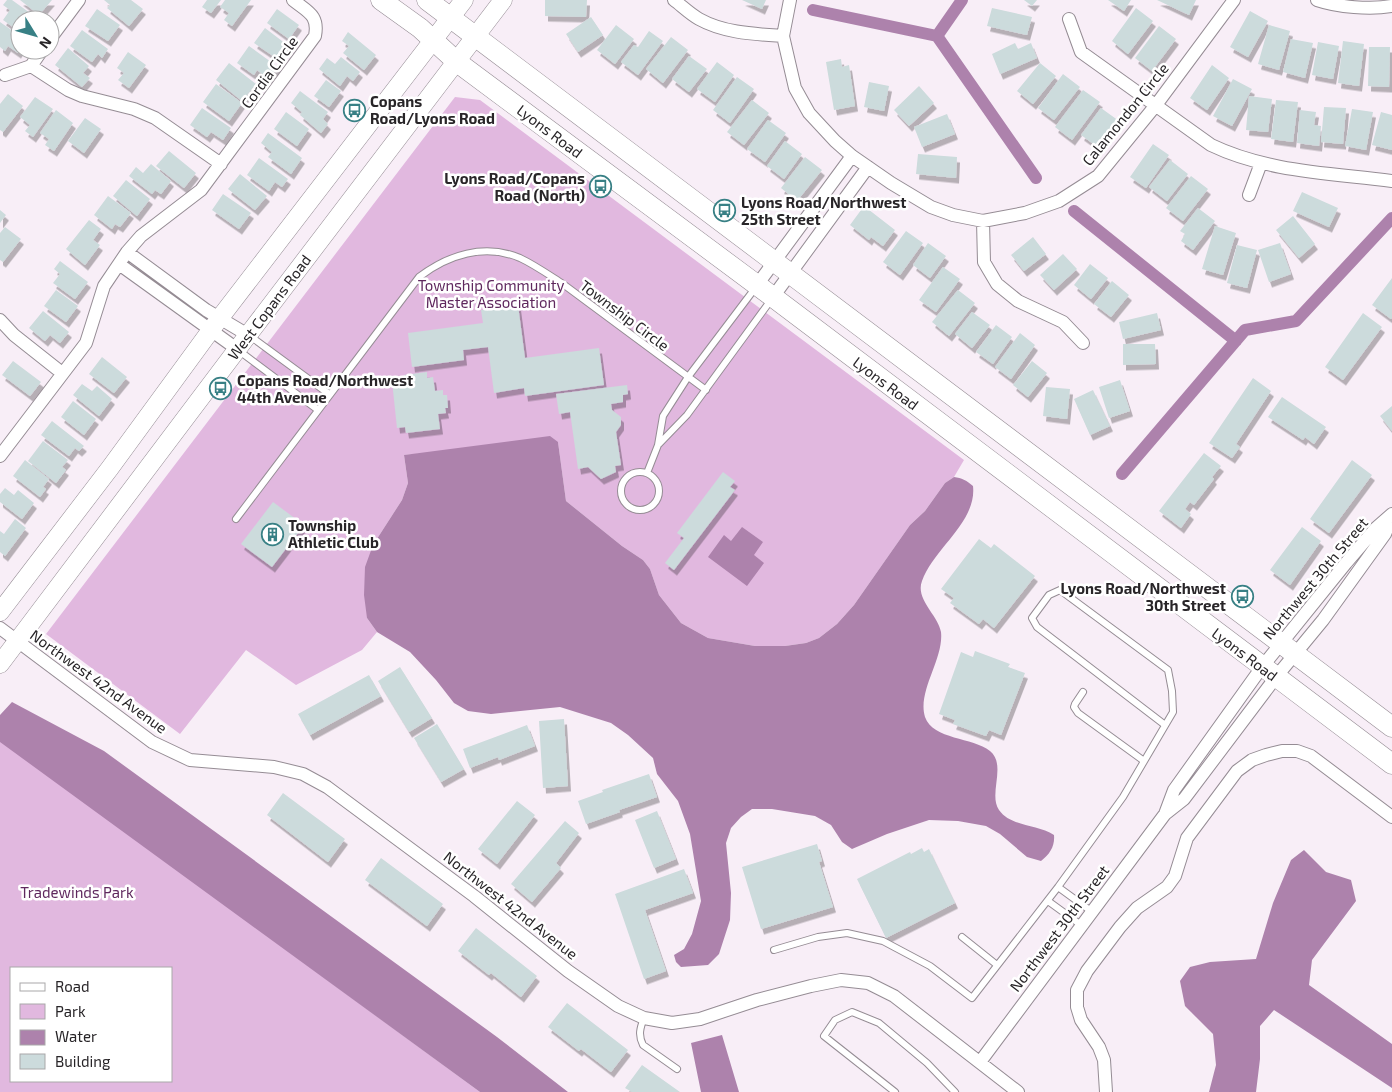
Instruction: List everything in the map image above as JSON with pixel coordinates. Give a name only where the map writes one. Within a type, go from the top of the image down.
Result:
[{"type":"main road","name":"Lyons Road","points":[[381,0],[433,40],[457,62],[765,291],[1392,764]]},
{"type":"main road","name":"Lyons Road","points":[[427,0],[1392,727]]},
{"type":"main road","points":[[0,612],[110,468],[215,325],[464,0]]},
{"type":"main road","name":"West Copans Road","points":[[0,664],[503,0]]},
{"type":"street","points":[[60,26],[79,0]]},
{"type":"street","name":"Cordia Circle","points":[[0,456],[86,343],[104,286],[127,252],[141,236],[201,190],[315,36],[317,25],[312,15],[293,0]]},
{"type":"street","points":[[674,0],[698,18],[719,28],[752,34],[783,36]]},
{"type":"street","name":"Calamondon Circle","points":[[790,0],[783,36],[795,88],[809,112],[835,141],[852,156],[891,183],[930,207],[954,215],[983,221],[1025,213],[1059,201],[1098,176],[1156,105],[1234,0]]},
{"type":"street","points":[[1317,0],[1330,4],[1364,7],[1380,8],[1392,6]]},
{"type":"street","points":[[1069,19],[1081,52],[1210,145],[1231,155],[1275,167],[1392,181]]},
{"type":"street","points":[[5,75],[31,66],[35,60]]},
{"type":"street","points":[[31,66],[68,90],[82,96],[134,109],[155,118],[221,164]]},
{"type":"street","points":[[765,291],[782,268],[852,156]]},
{"type":"street","points":[[1250,195],[1261,163]]},
{"type":"street","points":[[765,291],[782,268],[868,167]]},
{"type":"street","points":[[983,221],[984,262],[996,284],[1018,301],[1063,322],[1084,344]]},
{"type":"street","points":[[127,252],[215,325],[237,349]]},
{"type":"street","points":[[119,264],[215,325],[248,335]]},
{"type":"street","points":[[0,320],[14,335],[62,373]]},
{"type":"street","name":"Northwest 30th Street","points":[[1269,672],[1288,649],[1323,620],[1385,534],[1392,516]]},
{"type":"street","name":"Northwest 30th Street","points":[[980,1062],[1165,814],[1174,790],[1288,649],[1358,549],[1376,528],[1392,516]]},
{"type":"street","name":"Northwest 42nd Avenue","points":[[0,628],[152,742],[190,760],[274,767],[303,774],[327,787],[474,896],[568,971],[618,1006],[644,1018],[672,1023],[700,1019],[757,1000],[811,986],[840,980],[868,983],[894,996],[1018,1092]]},
{"type":"street","points":[[1106,1092],[1104,1060],[1099,1047],[1081,1020],[1077,1007],[1077,990],[1087,971],[1120,927],[1137,908],[1167,887],[1175,876],[1187,838],[1237,771],[1252,760],[1266,755],[1297,752],[1311,756],[1392,817]]},
{"type":"lane","name":"Township Circle","points":[[236,519],[418,277],[435,264],[454,256],[478,252],[499,252],[520,258],[542,270],[706,390]]},
{"type":"lane","points":[[647,473],[658,445],[663,416],[688,377],[765,291]]},
{"type":"lane","points":[[658,445],[687,415],[706,390],[765,291]]},
{"type":"lane","points":[[248,335],[329,394]]},
{"type":"lane","points":[[237,349],[318,410]]},
{"type":"lane","points":[[639,471],[647,473],[653,476],[657,483],[659,490],[658,498],[648,508],[633,509],[626,505],[622,499],[621,484],[632,473],[639,471]]},
{"type":"lane","points":[[774,950],[818,937],[847,933],[883,941],[930,966],[972,998],[1048,901],[1123,797],[1173,712],[1168,670],[1060,590],[1049,595],[1032,618],[1037,627],[1165,725]]},
{"type":"lane","points":[[1083,692],[1074,704],[1078,713],[1144,761]]},
{"type":"lane","points":[[1058,888],[1091,911]]},
{"type":"lane","points":[[1048,901],[1081,925]]},
{"type":"lane","points":[[962,937],[997,965]]},
{"type":"lane","points":[[895,1092],[824,1036],[835,1020],[852,1012],[879,1023],[927,1063],[955,1092]]},
{"type":"lane","points":[[644,1018],[640,1030],[640,1039],[643,1045],[677,1069]]},
{"type":"green space","name":"Township Community Master Association","points":[[455,97],[480,100],[964,460],[954,477],[945,483],[925,511],[910,525],[854,605],[837,624],[819,638],[806,643],[785,646],[755,646],[708,638],[681,623],[659,595],[650,569],[643,560],[622,546],[566,501],[558,442],[404,455],[408,483],[402,500],[373,545],[367,618],[377,632],[362,650],[296,685],[246,650],[180,734],[46,634]]},
{"type":"green space","name":"Tradewinds Park","points":[[0,740],[480,1092],[0,1092]]},
{"type":"water","points":[[550,436],[558,442],[566,501],[622,546],[643,560],[650,569],[659,595],[681,623],[708,638],[755,646],[785,646],[806,643],[819,638],[837,624],[854,605],[910,525],[925,511],[945,483],[954,477],[964,480],[973,486],[972,499],[962,523],[936,557],[922,581],[921,588],[924,601],[936,619],[941,632],[939,653],[927,686],[924,707],[925,717],[936,730],[983,746],[990,751],[995,757],[997,764],[995,796],[999,810],[1010,820],[1047,831],[1054,835],[1053,846],[1047,856],[1041,861],[1027,857],[1000,834],[986,826],[958,821],[929,820],[887,834],[852,849],[842,842],[831,825],[815,816],[772,809],[752,809],[731,828],[726,843],[731,893],[730,920],[719,954],[708,965],[681,967],[676,962],[674,955],[684,949],[692,934],[701,901],[690,834],[678,801],[657,774],[653,758],[628,735],[611,723],[560,707],[491,714],[468,711],[454,703],[410,652],[377,632],[367,618],[364,595],[365,567],[373,545],[402,500],[408,483],[404,455]]},
{"type":"water","points":[[742,527],[763,542],[754,555],[764,563],[747,586],[708,557],[724,535],[731,541]]},
{"type":"water","points":[[12,702],[104,751],[497,1037],[568,1092],[480,1092],[0,742],[0,715]]},
{"type":"water","points":[[1304,850],[1326,872],[1351,880],[1356,901],[1312,960],[1309,985],[1392,1044],[1392,1088],[1274,1010],[1260,1026],[1260,1059],[1256,1092],[1209,1092],[1216,1065],[1213,1034],[1185,1006],[1180,981],[1190,967],[1210,962],[1256,959],[1273,903],[1291,860]]},
{"type":"water","points":[[722,1035],[739,1092],[701,1092],[691,1043]]},
{"type":"building","points":[[7,0],[12,0],[26,10],[10,10],[3,5]]},
{"type":"building","points":[[20,0],[52,0],[43,10],[33,10]]},
{"type":"building","points":[[104,0],[131,0],[143,9],[129,26],[107,8],[110,5]]},
{"type":"building","points":[[207,0],[221,0],[211,13],[202,7]]},
{"type":"building","points":[[225,0],[251,0],[232,26],[224,20],[229,13],[220,7]]},
{"type":"building","points":[[545,0],[587,0],[586,17],[545,16]]},
{"type":"building","points":[[742,0],[766,0],[762,9]]},
{"type":"building","points":[[1024,0],[1037,0],[1032,6]]},
{"type":"building","points":[[1108,0],[1131,0],[1124,11]]},
{"type":"building","points":[[1157,0],[1196,0],[1189,15]]},
{"type":"building","points":[[992,8],[1032,17],[1027,35],[987,26]]},
{"type":"building","points":[[1136,8],[1153,21],[1128,54],[1112,41]]},
{"type":"building","points":[[97,9],[120,25],[108,41],[85,26]]},
{"type":"building","points":[[277,9],[299,25],[289,39],[267,23]]},
{"type":"building","points":[[10,10],[10,25],[3,20]]},
{"type":"building","points":[[1250,11],[1268,21],[1248,57],[1230,47]]},
{"type":"building","points":[[591,17],[603,35],[578,52],[566,34]]},
{"type":"building","points":[[0,22],[10,29],[10,47],[8,46],[5,51],[0,47]]},
{"type":"building","points":[[616,25],[634,39],[615,64],[597,50]]},
{"type":"building","points":[[1269,25],[1290,31],[1279,70],[1258,64]]},
{"type":"building","points":[[1159,26],[1176,39],[1152,71],[1135,58]]},
{"type":"building","points":[[265,28],[286,44],[276,58],[254,43]]},
{"type":"building","points":[[82,30],[108,49],[102,58],[98,54],[92,62],[70,46]]},
{"type":"building","points":[[649,31],[663,41],[638,75],[621,62],[634,45],[638,47]]},
{"type":"building","points":[[348,32],[376,55],[364,70],[343,53],[349,46],[342,41]]},
{"type":"building","points":[[671,37],[688,50],[663,83],[646,69]]},
{"type":"building","points":[[1291,39],[1313,43],[1305,78],[1283,72]]},
{"type":"building","points":[[1343,41],[1364,44],[1359,86],[1338,83]]},
{"type":"building","points":[[1318,42],[1339,46],[1333,79],[1312,75]]},
{"type":"building","points":[[1015,43],[1018,49],[1031,43],[1037,58],[1000,74],[992,54]]},
{"type":"building","points":[[249,46],[278,67],[269,79],[257,70],[254,75],[237,63]]},
{"type":"building","points":[[1369,47],[1390,47],[1389,87],[1368,86]]},
{"type":"building","points":[[68,48],[89,66],[83,73],[90,78],[82,87],[55,65]]},
{"type":"building","points":[[128,52],[146,65],[129,88],[118,80],[124,73],[117,68]]},
{"type":"building","points":[[689,56],[707,69],[689,92],[672,79]]},
{"type":"building","points":[[341,57],[360,72],[353,81],[347,76],[340,86],[319,69],[327,58],[335,64]]},
{"type":"building","points":[[841,59],[842,67],[849,65],[855,106],[834,110],[826,62]]},
{"type":"building","points":[[717,62],[734,75],[715,102],[697,89]]},
{"type":"building","points":[[229,63],[256,84],[242,101],[216,80]]},
{"type":"building","points":[[1040,63],[1056,76],[1033,104],[1017,91]]},
{"type":"building","points":[[1212,65],[1229,78],[1207,110],[1190,98]]},
{"type":"building","points":[[1063,74],[1080,87],[1054,120],[1038,108]]},
{"type":"building","points":[[737,77],[754,89],[730,123],[713,110]]},
{"type":"building","points":[[1233,79],[1252,89],[1232,126],[1213,116]]},
{"type":"building","points":[[326,80],[341,91],[329,107],[314,96]]},
{"type":"building","points":[[869,82],[889,86],[884,111],[864,107]]},
{"type":"building","points":[[216,84],[242,103],[229,121],[203,102]]},
{"type":"building","points":[[919,86],[934,103],[909,126],[894,110]]},
{"type":"building","points":[[1083,90],[1100,102],[1072,140],[1055,127]]},
{"type":"building","points":[[300,91],[328,112],[323,119],[328,124],[321,133],[300,115],[302,112],[291,103]]},
{"type":"building","points":[[8,94],[23,106],[3,132],[0,130],[0,104]]},
{"type":"building","points":[[1249,96],[1272,99],[1268,132],[1246,130]]},
{"type":"building","points":[[35,97],[53,109],[33,137],[25,131],[30,125],[20,117]]},
{"type":"building","points":[[752,100],[769,113],[744,145],[727,132]]},
{"type":"building","points":[[1276,100],[1298,102],[1293,142],[1271,139]]},
{"type":"building","points":[[1324,107],[1346,108],[1343,144],[1321,142]]},
{"type":"building","points":[[202,108],[231,128],[223,140],[211,132],[207,137],[190,125]]},
{"type":"building","points":[[1101,108],[1119,121],[1099,148],[1081,135]]},
{"type":"building","points":[[1352,109],[1373,112],[1366,150],[1345,146]]},
{"type":"building","points":[[56,110],[73,123],[54,151],[45,145],[49,139],[40,133]]},
{"type":"building","points":[[1300,110],[1316,112],[1314,125],[1321,126],[1319,146],[1297,143]]},
{"type":"building","points":[[286,112],[309,129],[297,146],[274,129]]},
{"type":"building","points":[[1381,112],[1392,115],[1392,150],[1372,145]]},
{"type":"building","points":[[947,114],[955,134],[922,147],[914,127]]},
{"type":"building","points":[[85,118],[101,129],[84,153],[68,141]]},
{"type":"building","points":[[768,120],[786,133],[765,162],[747,149]]},
{"type":"building","points":[[268,133],[302,158],[291,174],[268,157],[272,152],[261,143]]},
{"type":"building","points":[[785,141],[802,154],[784,179],[767,166]]},
{"type":"building","points":[[1153,144],[1169,155],[1146,188],[1130,177]]},
{"type":"building","points":[[169,151],[196,173],[184,188],[156,166]]},
{"type":"building","points":[[918,154],[957,157],[956,178],[916,174]]},
{"type":"building","points":[[805,157],[822,170],[797,201],[781,188]]},
{"type":"building","points":[[259,158],[288,179],[282,187],[275,182],[269,191],[247,175]]},
{"type":"building","points":[[1170,160],[1188,174],[1167,201],[1149,187]]},
{"type":"building","points":[[151,164],[171,181],[161,194],[155,190],[152,194],[129,176],[136,167],[143,173]]},
{"type":"building","points":[[240,174],[267,196],[255,210],[228,189]]},
{"type":"building","points":[[1191,176],[1208,189],[1183,221],[1166,208]]},
{"type":"building","points":[[126,180],[150,199],[137,216],[113,196]]},
{"type":"building","points":[[1302,192],[1338,208],[1329,227],[1293,211]]},
{"type":"building","points":[[223,194],[251,213],[239,229],[212,210]]},
{"type":"building","points":[[108,196],[131,213],[120,227],[115,224],[112,229],[94,215]]},
{"type":"building","points":[[864,206],[895,230],[883,246],[871,237],[869,240],[850,225]]},
{"type":"building","points":[[1198,208],[1215,221],[1193,250],[1181,241],[1185,234],[1180,231]]},
{"type":"building","points":[[0,210],[6,215],[0,223]]},
{"type":"building","points":[[1293,216],[1315,244],[1299,258],[1276,230]]},
{"type":"building","points":[[89,220],[101,229],[93,240],[100,245],[85,265],[66,249]]},
{"type":"building","points":[[1215,226],[1236,233],[1223,275],[1202,269]]},
{"type":"building","points":[[5,227],[21,239],[3,262],[0,260],[0,233]]},
{"type":"building","points":[[906,231],[923,243],[900,275],[883,262]]},
{"type":"building","points":[[1033,237],[1046,254],[1024,271],[1011,255]]},
{"type":"building","points":[[928,243],[946,256],[930,278],[913,265]]},
{"type":"building","points":[[1280,243],[1291,274],[1269,282],[1258,250]]},
{"type":"building","points":[[1237,245],[1257,250],[1247,288],[1227,283]]},
{"type":"building","points":[[1063,254],[1077,269],[1054,290],[1040,275]]},
{"type":"building","points":[[60,261],[88,282],[75,299],[53,283],[60,274],[54,269]]},
{"type":"building","points":[[1090,264],[1108,278],[1091,299],[1074,285]]},
{"type":"building","points":[[943,267],[960,279],[936,312],[919,300]]},
{"type":"building","points":[[1392,278],[1392,318],[1391,319],[1372,305]]},
{"type":"building","points":[[1112,281],[1129,295],[1111,317],[1094,304]]},
{"type":"building","points":[[56,290],[78,306],[66,322],[44,306]]},
{"type":"building","points":[[958,290],[975,303],[949,336],[932,322]]},
{"type":"building","points":[[518,305],[525,358],[599,348],[604,385],[525,396],[524,388],[494,393],[488,347],[463,350],[464,360],[412,367],[408,333],[483,323],[481,310]]},
{"type":"building","points":[[43,311],[69,332],[60,343],[50,335],[45,341],[29,328]]},
{"type":"building","points":[[972,312],[990,325],[972,348],[955,334]]},
{"type":"building","points":[[1157,313],[1161,330],[1123,339],[1119,322]]},
{"type":"building","points":[[1363,313],[1382,327],[1343,380],[1325,367]]},
{"type":"building","points":[[996,325],[1012,337],[993,364],[976,352]]},
{"type":"building","points":[[1020,333],[1035,345],[1011,379],[995,367]]},
{"type":"building","points":[[1123,344],[1155,344],[1156,364],[1123,365]]},
{"type":"building","points":[[102,357],[127,377],[114,393],[89,374]]},
{"type":"building","points":[[13,361],[41,382],[30,396],[2,375]]},
{"type":"building","points":[[1032,361],[1047,373],[1028,397],[1013,385]]},
{"type":"building","points":[[427,372],[427,378],[433,377],[435,391],[443,390],[443,395],[447,395],[448,408],[445,408],[446,413],[438,414],[440,429],[406,433],[405,427],[397,428],[392,381],[405,379],[404,375]]},
{"type":"building","points":[[1253,378],[1271,391],[1236,444],[1240,447],[1232,458],[1209,443]]},
{"type":"building","points":[[1120,380],[1130,411],[1109,418],[1099,387]]},
{"type":"building","points":[[82,384],[92,391],[97,386],[112,399],[99,416],[73,395]]},
{"type":"building","points":[[627,385],[628,394],[623,395],[623,402],[611,404],[612,410],[621,417],[621,425],[616,432],[621,465],[615,466],[616,472],[601,479],[588,467],[578,469],[570,412],[559,414],[556,394]]},
{"type":"building","points":[[1046,387],[1070,389],[1067,419],[1043,416]]},
{"type":"building","points":[[1093,390],[1110,426],[1090,435],[1074,399]]},
{"type":"building","points":[[1282,397],[1326,427],[1314,444],[1305,437],[1303,440],[1268,417]]},
{"type":"building","points":[[73,401],[96,419],[84,435],[61,417]]},
{"type":"building","points":[[1392,406],[1392,431],[1380,416]]},
{"type":"building","points":[[52,421],[84,446],[79,451],[75,448],[69,456],[41,435]]},
{"type":"building","points":[[43,441],[68,460],[62,467],[66,470],[56,483],[28,461]]},
{"type":"building","points":[[1204,453],[1221,466],[1212,477],[1214,479],[1194,505],[1190,502],[1185,509],[1191,514],[1181,528],[1159,511]]},
{"type":"building","points":[[25,460],[49,479],[43,487],[46,489],[40,497],[13,476]]},
{"type":"building","points":[[1352,460],[1372,475],[1329,533],[1310,519]]},
{"type":"building","points":[[723,472],[735,481],[730,487],[735,490],[674,570],[665,563],[684,538],[677,533]]},
{"type":"building","points":[[5,488],[14,495],[18,490],[34,503],[22,519],[0,502],[0,494]]},
{"type":"building","name":"Township Athletic Club","points":[[273,502],[304,525],[272,567],[241,544]]},
{"type":"building","points":[[15,519],[26,528],[5,556],[0,552],[0,531],[4,534]]},
{"type":"building","points":[[1302,527],[1321,541],[1290,585],[1270,570]]},
{"type":"building","points":[[979,539],[991,548],[994,544],[1035,576],[994,628],[983,619],[979,624],[950,603],[954,598],[941,589]]},
{"type":"building","points":[[975,651],[1010,664],[1008,667],[1025,673],[1001,735],[989,730],[986,736],[953,724],[955,720],[939,714],[961,652],[973,657]]},
{"type":"building","points":[[400,667],[432,718],[409,732],[378,681]]},
{"type":"building","points":[[369,675],[381,696],[310,735],[298,714]]},
{"type":"building","points":[[564,719],[568,786],[543,788],[539,721]]},
{"type":"building","points":[[437,724],[464,769],[441,782],[414,738]]},
{"type":"building","points":[[527,725],[535,746],[499,760],[498,757],[470,768],[463,749]]},
{"type":"building","points":[[649,774],[657,797],[586,824],[578,801],[603,792],[602,790]]},
{"type":"building","points":[[283,793],[345,839],[328,862],[267,815]]},
{"type":"building","points":[[517,801],[535,815],[497,864],[478,849]]},
{"type":"building","points":[[657,811],[676,859],[654,868],[635,820]]},
{"type":"building","points":[[565,821],[579,833],[556,863],[561,868],[532,902],[511,884]]},
{"type":"building","points":[[817,844],[822,861],[819,862],[833,907],[761,929],[742,867]]},
{"type":"building","points":[[922,848],[924,852],[929,849],[955,903],[886,938],[857,879],[910,852],[911,854]]},
{"type":"building","points":[[381,858],[443,904],[427,926],[365,880]]},
{"type":"building","points":[[684,869],[693,893],[645,910],[666,971],[644,979],[615,894]]},
{"type":"building","points":[[476,928],[537,976],[521,997],[491,973],[489,975],[458,951]]},
{"type":"building","points":[[567,1003],[628,1050],[611,1072],[581,1049],[579,1051],[548,1027]]},
{"type":"building","points":[[642,1065],[680,1092],[632,1092],[625,1088]]},
{"type":"waterway","points":[[813,10],[937,36],[962,0]]},
{"type":"waterway","points":[[937,36],[1036,178]]},
{"type":"waterway","points":[[1074,211],[1236,341]]},
{"type":"waterway","points":[[1122,474],[1245,330],[1296,321],[1392,218]]},
{"type":"place","name":"Copans Road/Lyons Road","points":[[354,110]]},
{"type":"place","name":"Lyons Road/Copans Road (North)","points":[[601,187]]},
{"type":"place","name":"Lyons Road/Northwest 25th Street","points":[[725,211]]},
{"type":"place","name":"Copans Road/Northwest 44th Avenue","points":[[221,389]]},
{"type":"place","name":"Township Athletic Club","points":[[272,534]]},
{"type":"place","name":"Lyons Road/Northwest 30th Street","points":[[1242,597]]}]
